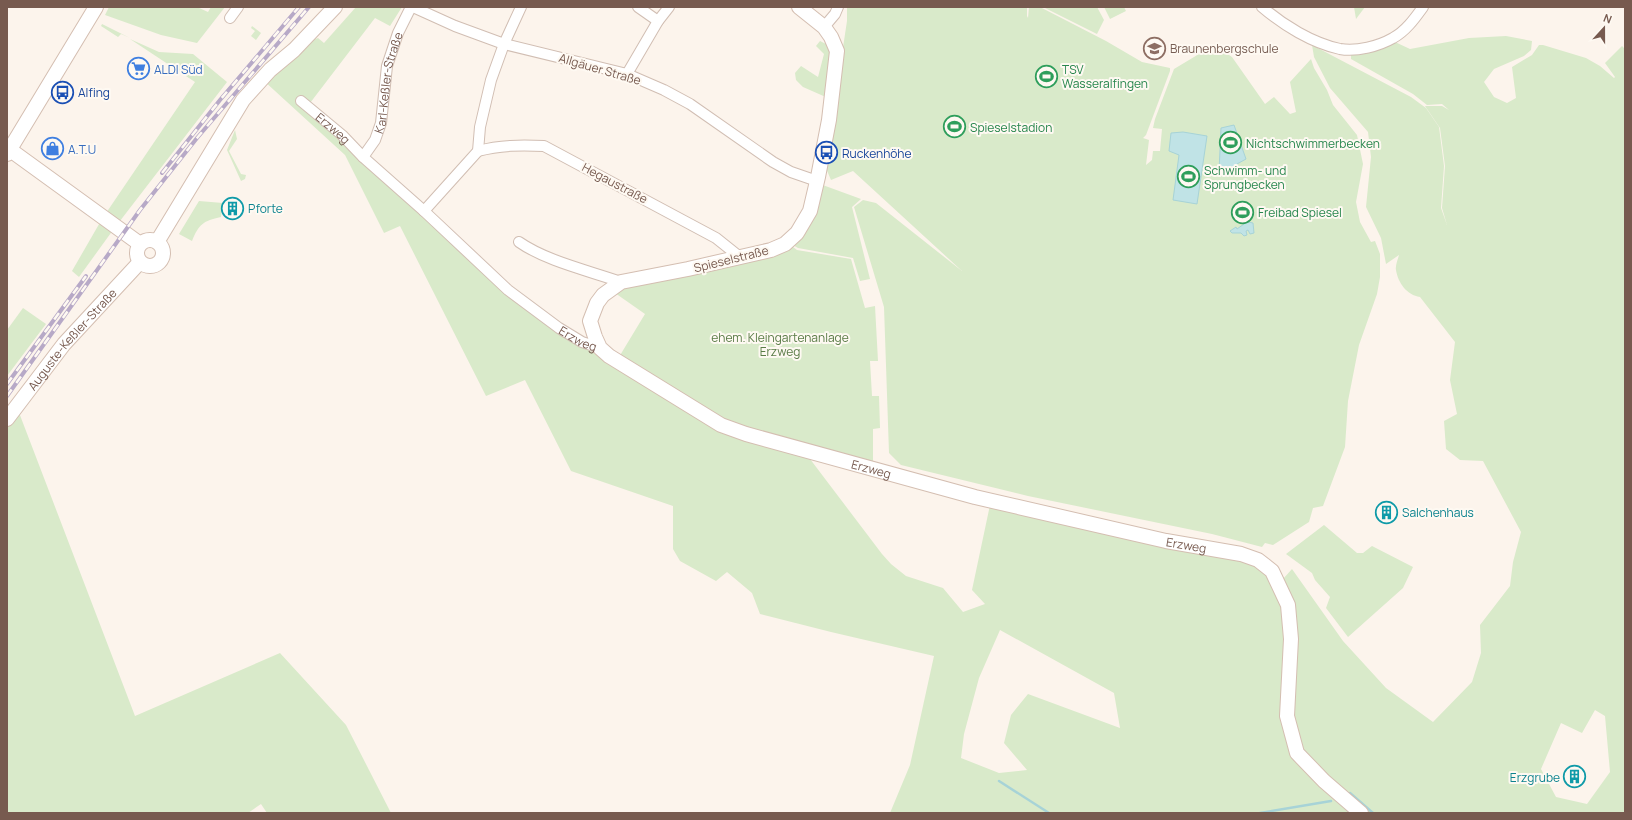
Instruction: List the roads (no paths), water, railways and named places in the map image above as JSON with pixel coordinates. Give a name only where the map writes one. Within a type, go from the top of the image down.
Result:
[{"type":"street","points":[[96,7],[8,152],[140,244]]},
{"type":"street","points":[[230,18],[238,7]]},
{"type":"street","points":[[157,242],[243,100],[270,70],[294,50],[335,7]]},
{"type":"street","name":"Allgäuer Straße","points":[[412,7],[455,26],[504,44],[627,74],[664,90],[690,104],[773,162],[791,172],[817,181]]},
{"type":"street","name":"Karl-Keßler-Straße","points":[[363,157],[375,140],[381,123],[387,66],[398,33],[412,7]]},
{"type":"street","points":[[424,210],[478,151],[480,127],[491,80],[504,44],[521,7]]},
{"type":"street","points":[[638,7],[658,21]]},
{"type":"street","points":[[627,74],[658,21],[669,7]]},
{"type":"street","name":"Spieselstraße","points":[[600,348],[594,338],[590,321],[597,303],[604,295],[621,282],[688,270],[771,250],[785,244],[797,233],[810,211],[829,120],[837,51],[832,37],[819,22],[800,7]]},
{"type":"street","points":[[819,22],[835,14],[838,7]]},
{"type":"street","points":[[1262,7],[1298,32],[1340,49],[1362,48],[1393,38],[1412,22],[1423,7]]},
{"type":"street","name":"Erzweg","points":[[301,101],[342,135],[363,157],[424,210],[508,290],[524,303],[582,342],[600,348],[608,356],[654,386],[721,425],[746,434],[975,497],[1166,542],[1241,554],[1258,560],[1272,571],[1288,605],[1291,639],[1286,716],[1297,753],[1324,781],[1361,813]]},
{"type":"street","name":"Hegaustraße","points":[[478,151],[496,147],[523,145],[544,146],[716,238],[741,258]]},
{"type":"street","points":[[147,240],[157,242],[164,254],[160,262],[153,266],[149,266],[140,262],[136,252],[140,244],[147,240]]},
{"type":"street","points":[[519,242],[528,249],[621,282]]},
{"type":"street","name":"Auguste-Keßler-Straße","points":[[7,420],[64,344],[140,262]]},
{"type":"water","name":"Nichtschwimmerbecken","points":[[1234,125],[1246,159],[1237,164],[1236,176],[1219,172],[1221,128]]},
{"type":"water","name":"Schwimm- und Sprungbecken","points":[[1183,132],[1207,136],[1197,204],[1173,200],[1179,155],[1169,151],[1171,133]]},
{"type":"water","points":[[1244,221],[1253,223],[1254,233],[1250,234],[1248,230],[1246,231],[1247,235],[1244,236],[1241,233],[1232,233],[1230,231],[1236,227],[1237,229],[1244,224]]},
{"type":"waterway","points":[[999,781],[1049,813]]},
{"type":"waterway","points":[[1350,793],[1373,813]]},
{"type":"waterway","points":[[1260,813],[1331,801]]},
{"type":"railway","points":[[162,173],[220,100],[299,7]]},
{"type":"railway","points":[[7,396],[140,210],[197,138],[309,7]]},
{"type":"railway","points":[[7,384],[86,276]]},
{"type":"place","name":"Braunenbergschule","points":[[1155,48]]},
{"type":"place","name":"ALDI Süd","points":[[139,69]]},
{"type":"place","name":"TSV Wasseralfingen","points":[[1046,76]]},
{"type":"place","name":"Alfing","points":[[63,92]]},
{"type":"place","name":"Spieselstadion","points":[[954,127]]},
{"type":"place","name":"Nichtschwimmerbecken","points":[[1230,143]]},
{"type":"place","name":"A.T.U","points":[[52,149]]},
{"type":"place","name":"Ruckenhöhe","points":[[826,153]]},
{"type":"place","name":"Schwimm- und Sprungbecken","points":[[1188,177]]},
{"type":"place","name":"Pforte","points":[[233,208]]},
{"type":"place","name":"Freibad Spiesel","points":[[1243,212]]},
{"type":"place","name":"Salchenhaus","points":[[1387,512]]},
{"type":"place","name":"Erzgrube","points":[[1575,777]]},
{"type":"park label","name":"ehem. Kleingartenanlage Erzweg","points":[[780,344]]}]
